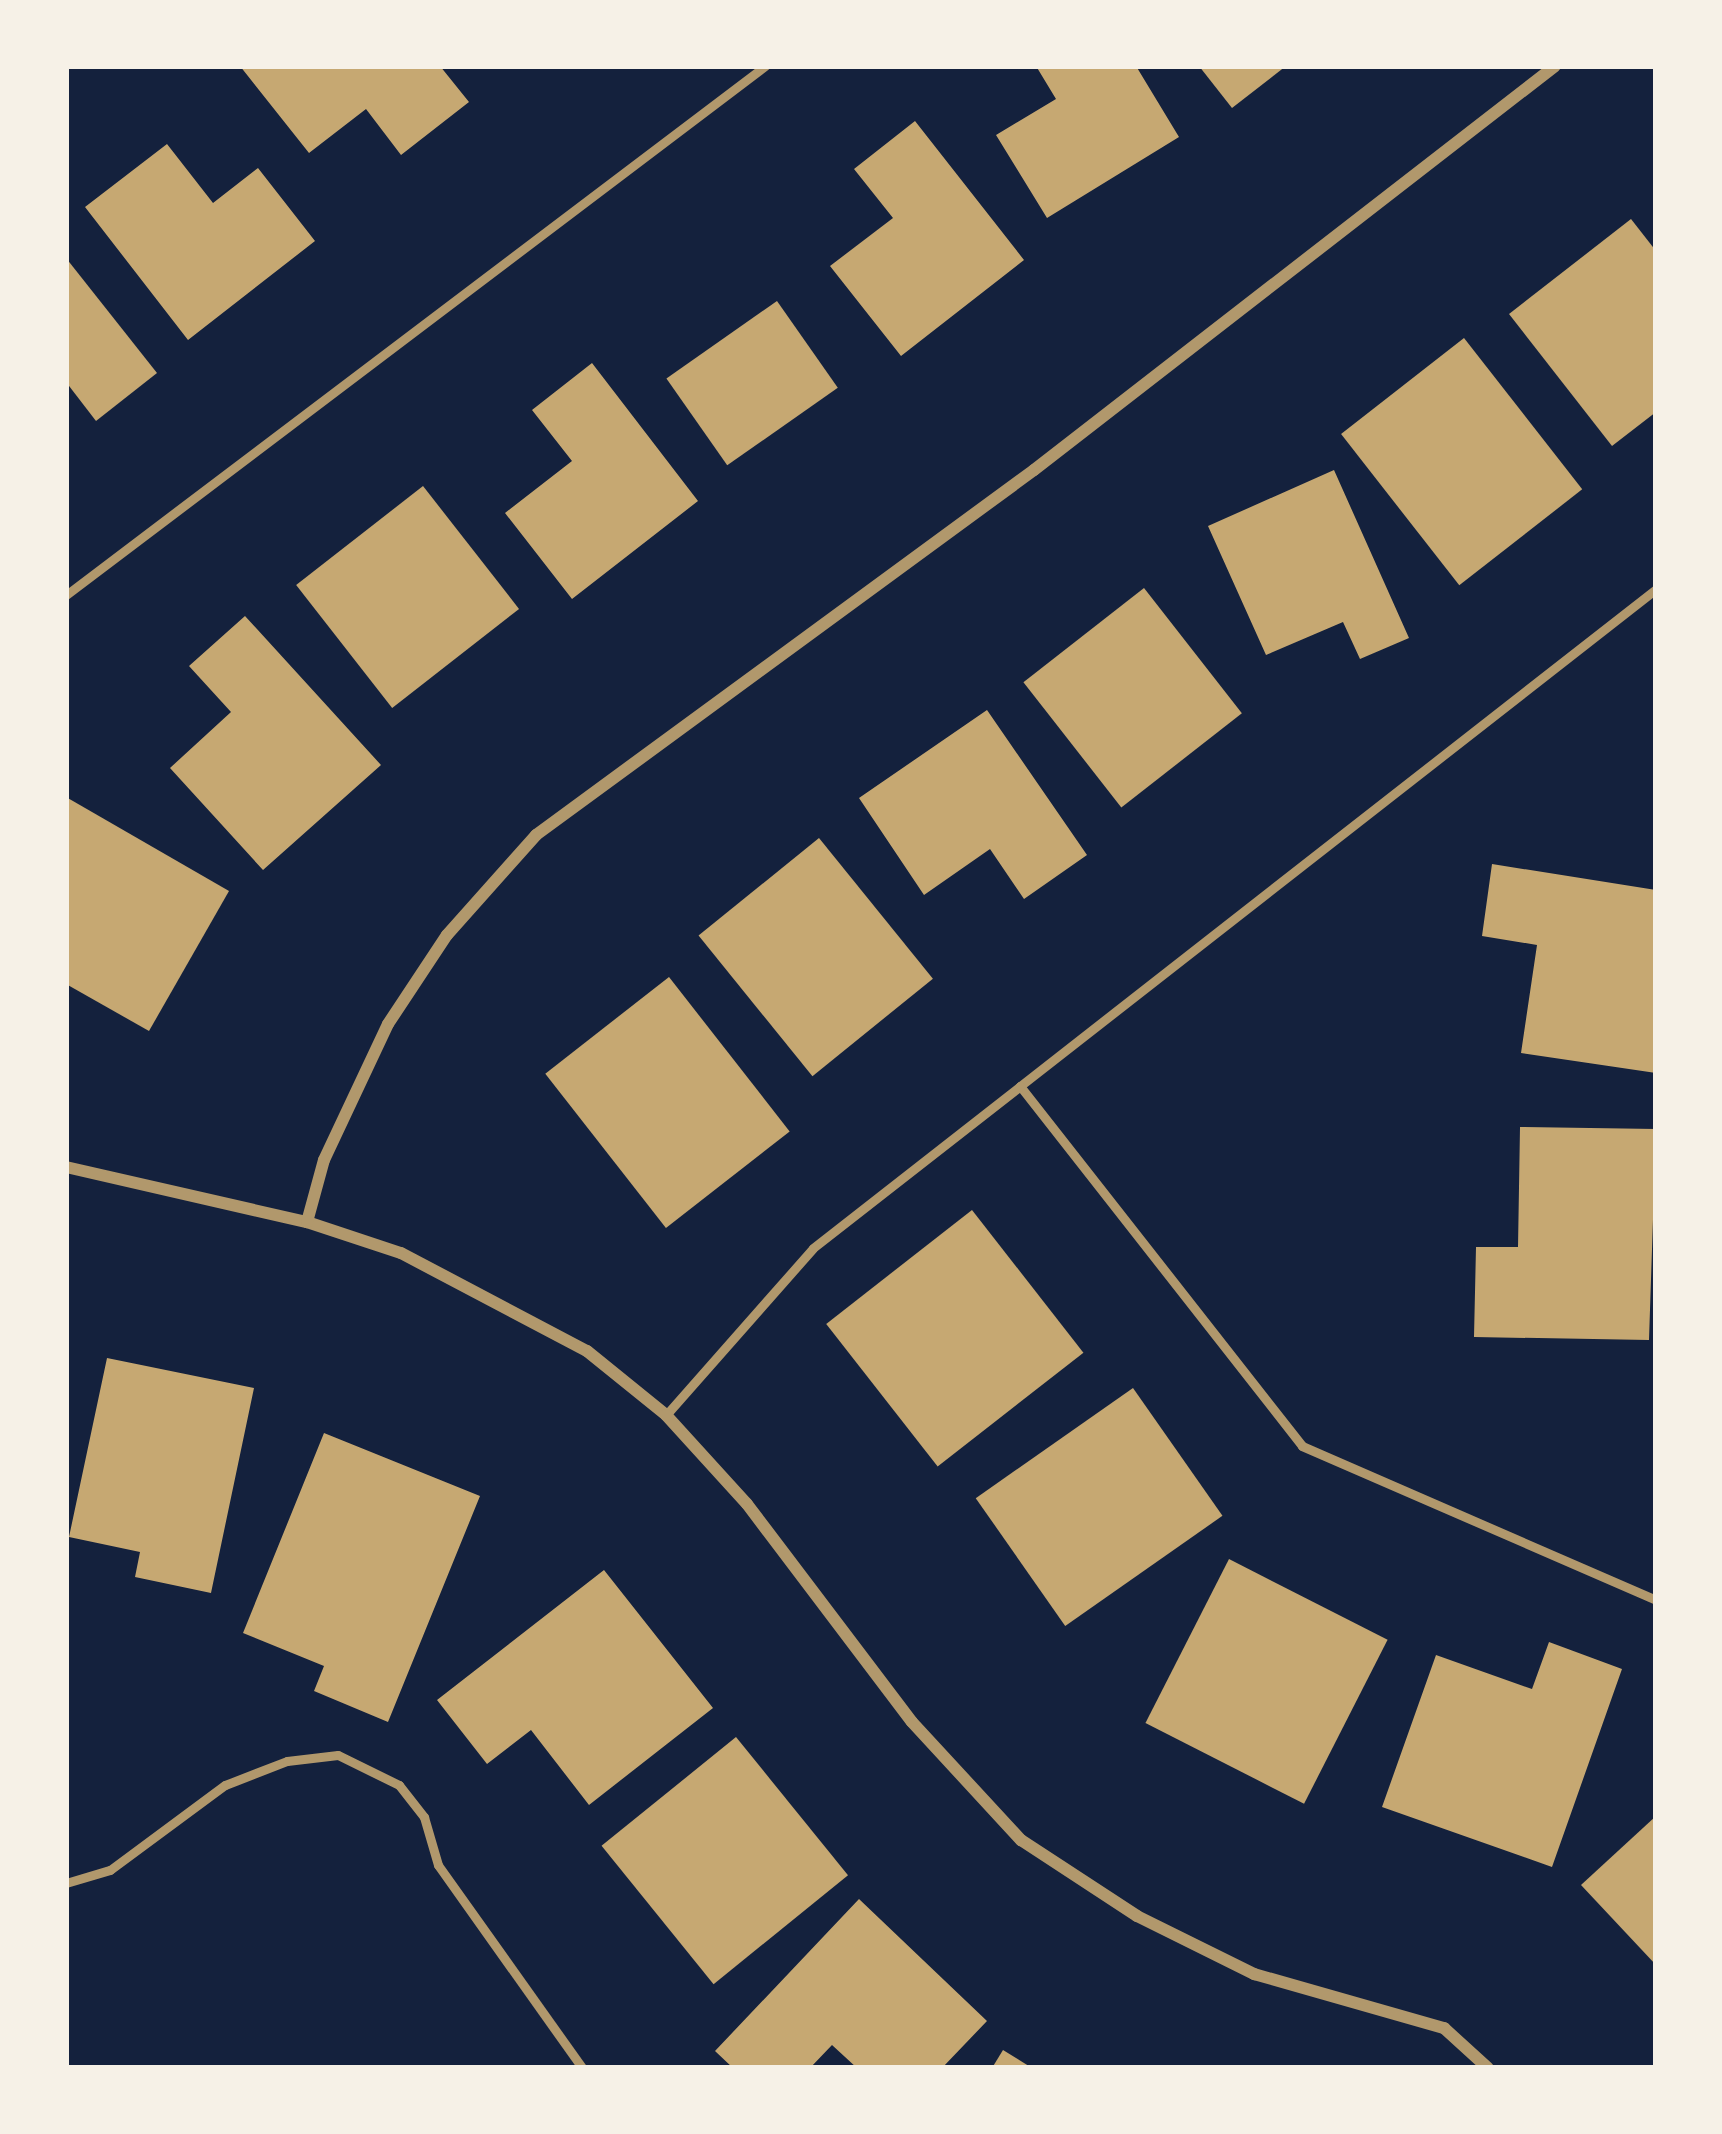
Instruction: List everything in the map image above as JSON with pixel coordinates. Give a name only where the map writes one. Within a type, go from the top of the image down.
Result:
[{"type":"street","points":[[307,1222],[324,1160],[388,1024],[447,935],[536,835],[1034,470],[1555,66]]},
{"type":"street","points":[[66,1167],[307,1222],[493,1295],[587,1351],[666,1414],[747,1504],[912,1722],[1022,1840],[1137,1916],[1254,1974],[1444,2028],[1488,2068]]},
{"type":"lane","points":[[66,595],[765,66]]},
{"type":"lane","points":[[666,1414],[813,1248],[1656,589]]},
{"type":"lane","points":[[1019,1085],[1302,1446],[1656,1600]]},
{"type":"lane","points":[[66,1883],[110,1870],[225,1785],[286,1761],[338,1755],[399,1785],[424,1817],[438,1865],[582,2068]]},
{"type":"building","points":[[240,66],[440,66],[469,102],[401,155],[366,109],[309,153]]},
{"type":"building","points":[[1036,66],[1136,66],[1179,137],[1047,218],[996,135],[1056,99]]},
{"type":"building","points":[[1199,66],[1286,66],[1232,108]]},
{"type":"building","points":[[915,121],[1024,260],[901,356],[830,266],[893,218],[854,169]]},
{"type":"building","points":[[167,144],[213,203],[258,168],[315,241],[188,340],[85,207]]},
{"type":"building","points":[[1631,219],[1656,251],[1656,412],[1612,446],[1509,314]]},
{"type":"building","points":[[66,258],[157,373],[96,421],[66,382]]},
{"type":"building","points":[[777,301],[838,388],[727,465],[666,378]]},
{"type":"building","points":[[1464,338],[1582,489],[1459,585],[1341,434]]},
{"type":"building","points":[[592,363],[698,501],[572,599],[505,513],[572,461],[532,410]]},
{"type":"building","points":[[1334,470],[1409,638],[1360,659],[1343,622],[1266,655],[1208,526]]},
{"type":"building","points":[[423,486],[519,609],[392,708],[296,585]]},
{"type":"building","points":[[1144,588],[1242,713],[1121,807],[1023,682]]},
{"type":"building","points":[[245,616],[381,765],[263,870],[170,768],[231,712],[189,666]]},
{"type":"building","points":[[987,710],[1087,855],[1024,899],[990,849],[924,895],[859,798]]},
{"type":"building","points":[[66,797],[229,891],[149,1031],[66,984]]},
{"type":"building","points":[[819,838],[933,979],[812,1076],[699,936]]},
{"type":"building","points":[[1492,864],[1656,890],[1656,1073],[1521,1053],[1537,945],[1482,936]]},
{"type":"building","points":[[669,977],[790,1131],[666,1228],[545,1074]]},
{"type":"building","points":[[1520,1127],[1656,1129],[1649,1340],[1474,1337],[1476,1247],[1518,1247]]},
{"type":"building","points":[[972,1210],[1083,1353],[938,1467],[826,1324]]},
{"type":"building","points":[[107,1358],[254,1388],[211,1593],[135,1577],[140,1552],[69,1537]]},
{"type":"building","points":[[1133,1388],[1222,1516],[1065,1626],[976,1498]]},
{"type":"building","points":[[324,1433],[480,1496],[388,1722],[314,1691],[324,1666],[243,1633]]},
{"type":"building","points":[[1229,1559],[1388,1640],[1304,1804],[1145,1723]]},
{"type":"building","points":[[604,1570],[713,1708],[589,1805],[531,1730],[487,1764],[437,1700]]},
{"type":"building","points":[[1549,1642],[1622,1669],[1552,1867],[1382,1807],[1436,1655],[1532,1689]]},
{"type":"building","points":[[736,1737],[848,1875],[714,1984],[602,1846]]},
{"type":"building","points":[[1656,1816],[1656,1965],[1581,1885]]},
{"type":"building","points":[[859,1899],[987,2021],[942,2068],[857,2068],[832,2045],[810,2068],[733,2068],[715,2051]]},
{"type":"building","points":[[1003,2050],[1032,2068],[992,2068]]}]
